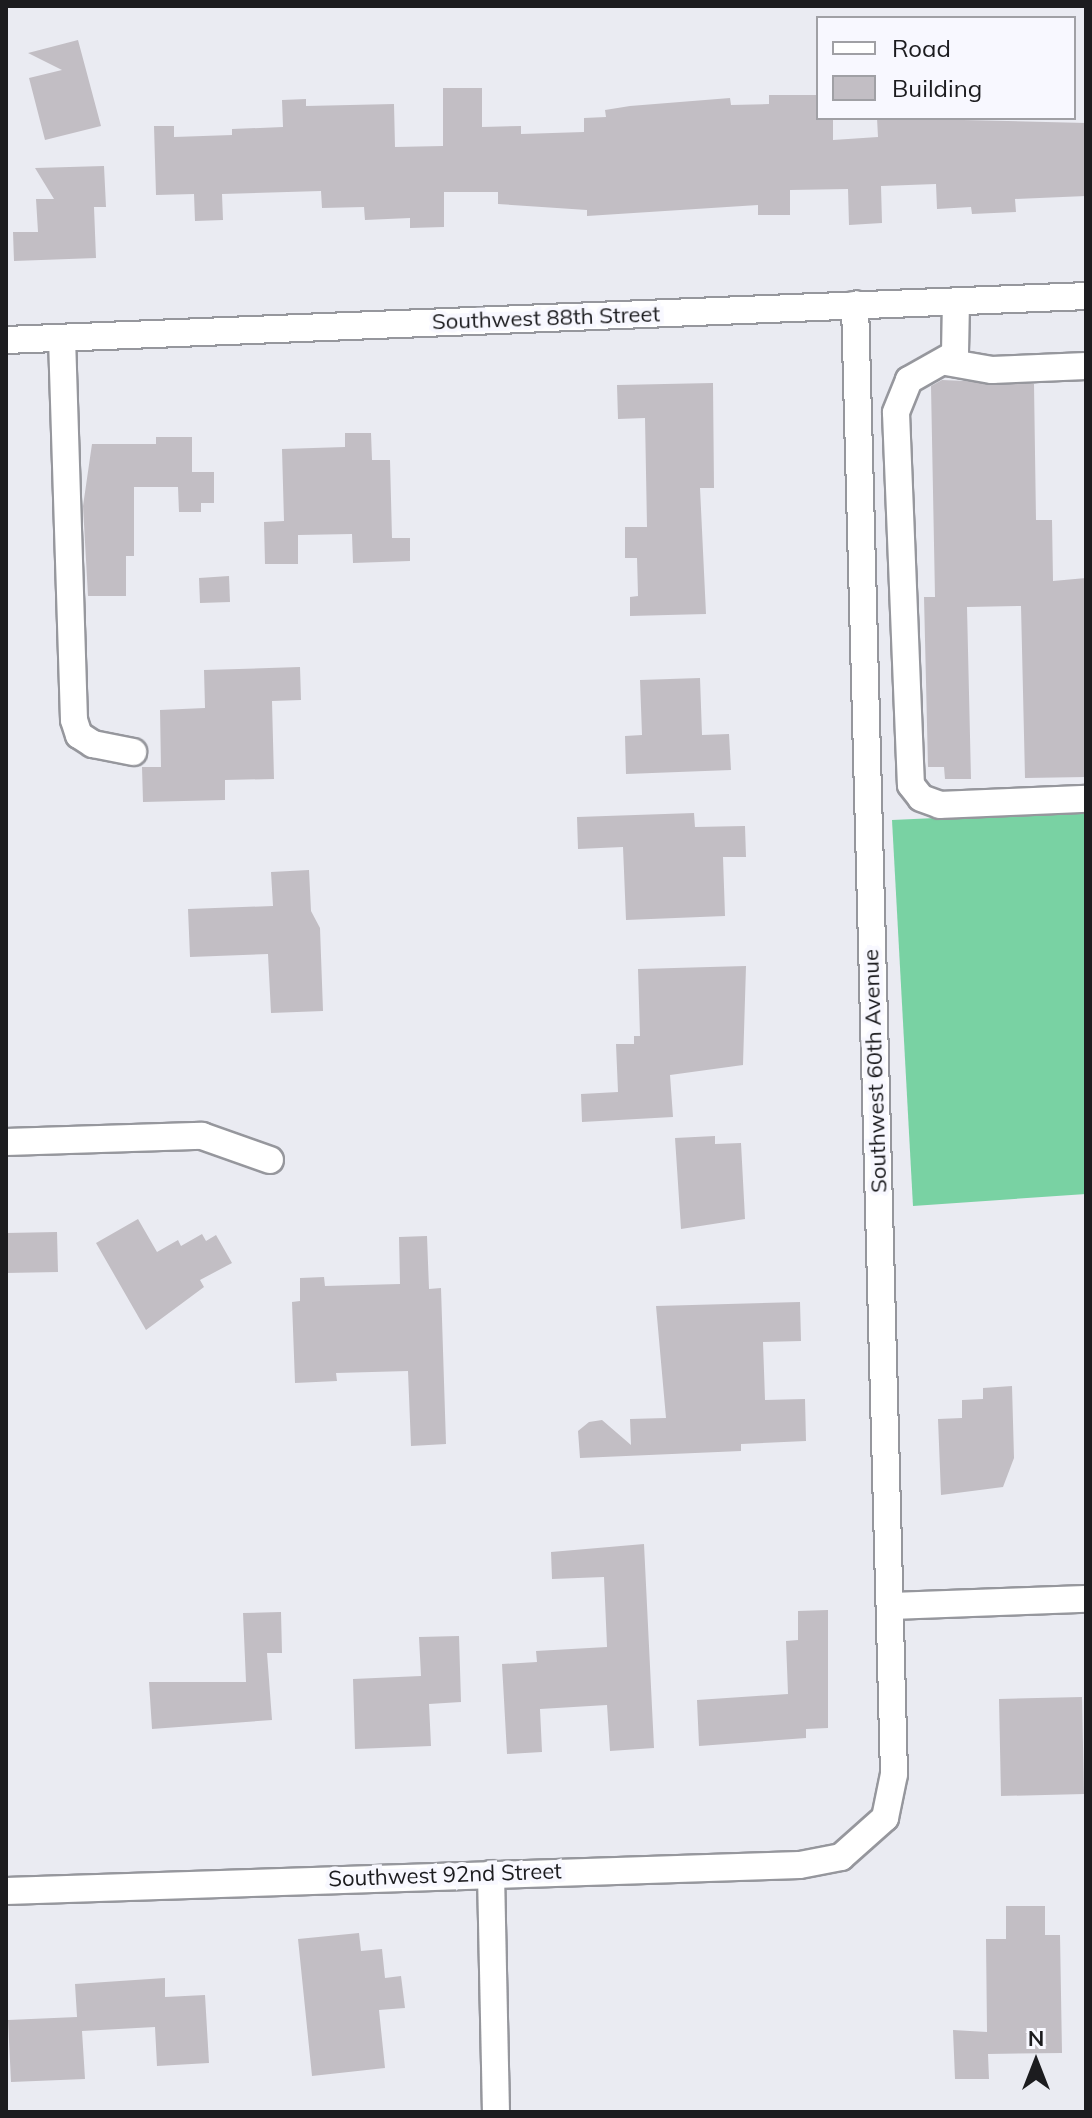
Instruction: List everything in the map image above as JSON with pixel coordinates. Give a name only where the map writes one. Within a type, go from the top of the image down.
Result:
[{"type":"street","name":"Southwest 88th Street","points":[[6,340],[1086,296]]},
{"type":"street","points":[[956,301],[955,354],[946,362],[909,380],[896,413],[913,789],[940,805],[1086,799]]},
{"type":"street","name":"Southwest 60th Avenue","points":[[855,305],[891,1606],[893,1791],[874,1832]]},
{"type":"street","points":[[62,338],[74,720],[79,735],[93,744],[133,752]]},
{"type":"street","points":[[946,362],[992,370],[1086,366]]},
{"type":"street","points":[[6,1142],[202,1136],[270,1160]]},
{"type":"street","points":[[891,1606],[1086,1599]]},
{"type":"street","name":"Southwest 92nd Street","points":[[6,1891],[822,1863],[841,1857],[874,1832]]},
{"type":"street","points":[[491,1874],[496,2112]]},
{"type":"green space","points":[[1086,811],[1086,1194],[913,1206],[892,820]]},
{"type":"building","points":[[78,40],[101,126],[45,140],[29,78],[62,70],[28,53]]},
{"type":"building","points":[[443,88],[482,88],[482,127],[521,126],[521,134],[584,132],[584,118],[606,117],[605,110],[630,106],[730,98],[731,105],[769,104],[769,95],[816,95],[816,120],[833,120],[833,140],[878,137],[877,120],[1086,123],[1086,196],[1015,199],[1016,212],[972,214],[971,207],[937,209],[936,184],[881,186],[882,223],[849,225],[848,189],[790,190],[790,215],[758,215],[758,205],[587,216],[587,210],[498,204],[498,192],[444,192],[444,227],[410,228],[410,218],[365,220],[364,207],[322,208],[321,191],[222,194],[223,220],[195,221],[194,194],[156,195],[154,126],[174,126],[174,137],[232,135],[232,129],[283,127],[282,100],[306,99],[306,106],[394,104],[395,147],[443,146]]},
{"type":"building","points":[[104,166],[106,207],[94,207],[96,258],[14,261],[13,232],[38,232],[36,199],[54,199],[35,168]]},
{"type":"building","points":[[942,380],[1034,384],[1036,520],[1052,520],[1053,581],[1086,578],[1086,777],[1025,778],[1021,606],[967,607],[971,779],[945,779],[944,767],[928,767],[924,597],[935,597],[931,386]]},
{"type":"building","points":[[713,383],[714,488],[700,488],[706,614],[630,616],[630,597],[638,596],[637,558],[625,558],[625,527],[647,527],[645,418],[618,419],[617,385]]},
{"type":"building","points":[[345,433],[371,433],[372,460],[390,460],[392,538],[410,538],[410,561],[353,563],[352,534],[298,535],[298,564],[265,564],[264,522],[284,521],[282,449],[345,447]]},
{"type":"building","points":[[156,437],[192,437],[192,472],[214,472],[214,503],[201,503],[201,512],[179,512],[178,487],[134,487],[134,556],[126,556],[126,596],[88,596],[83,506],[92,444],[156,444]]},
{"type":"building","points":[[229,576],[230,602],[200,603],[199,578]]},
{"type":"building","points":[[300,667],[301,700],[272,701],[274,779],[225,780],[225,800],[143,802],[142,767],[161,767],[160,710],[205,708],[204,670]]},
{"type":"building","points":[[700,678],[702,735],[729,734],[731,770],[626,774],[625,736],[642,735],[640,680]]},
{"type":"building","points":[[694,813],[695,827],[745,826],[746,857],[723,857],[725,916],[626,920],[623,847],[578,849],[577,817]]},
{"type":"building","points":[[309,870],[311,911],[320,928],[323,1011],[271,1013],[268,954],[190,957],[188,909],[273,906],[271,872]]},
{"type":"building","points":[[746,966],[743,1065],[670,1075],[673,1117],[582,1122],[581,1094],[618,1092],[616,1044],[634,1044],[634,1036],[640,1036],[638,969]]},
{"type":"building","points":[[715,1136],[715,1144],[741,1143],[745,1219],[681,1229],[675,1138]]},
{"type":"building","points":[[138,1219],[157,1252],[178,1240],[181,1246],[202,1234],[206,1241],[216,1235],[232,1263],[200,1280],[204,1287],[146,1330],[96,1243]]},
{"type":"building","points":[[57,1232],[58,1272],[6,1273],[6,1233]]},
{"type":"building","points":[[427,1236],[429,1289],[441,1288],[446,1444],[411,1446],[408,1371],[336,1373],[337,1381],[295,1383],[292,1302],[300,1301],[300,1278],[324,1277],[325,1286],[400,1284],[399,1237]]},
{"type":"building","points":[[800,1302],[801,1341],[763,1342],[765,1400],[805,1399],[806,1441],[741,1444],[741,1451],[580,1458],[578,1431],[589,1422],[602,1420],[631,1445],[630,1419],[666,1418],[656,1306]]},
{"type":"building","points":[[1012,1386],[1014,1458],[1003,1487],[941,1495],[938,1419],[962,1418],[962,1400],[983,1399],[983,1388]]},
{"type":"building","points":[[644,1544],[654,1748],[610,1751],[607,1705],[540,1709],[542,1752],[507,1754],[502,1664],[537,1662],[536,1651],[607,1647],[604,1577],[552,1579],[551,1552]]},
{"type":"building","points":[[828,1610],[828,1728],[806,1729],[806,1738],[699,1746],[697,1700],[788,1694],[786,1641],[798,1640],[798,1611]]},
{"type":"building","points":[[281,1612],[282,1653],[267,1653],[272,1720],[152,1729],[149,1682],[246,1682],[243,1613]]},
{"type":"building","points":[[459,1636],[461,1702],[429,1704],[431,1746],[355,1749],[353,1679],[421,1676],[419,1637]]},
{"type":"building","points":[[1082,1697],[1084,1794],[1001,1796],[999,1699]]},
{"type":"building","points":[[1006,1906],[1045,1906],[1045,1935],[1060,1935],[1062,2053],[988,2054],[989,2079],[955,2079],[953,2030],[987,2032],[986,1939],[1006,1939]]},
{"type":"building","points":[[359,1933],[361,1951],[382,1949],[385,1978],[401,1976],[405,2008],[379,2010],[385,2068],[312,2076],[298,1939]]},
{"type":"building","points":[[165,1978],[165,1997],[205,1995],[209,2063],[157,2066],[155,2027],[82,2031],[85,2079],[11,2082],[8,2020],[77,2017],[75,1984]]}]
